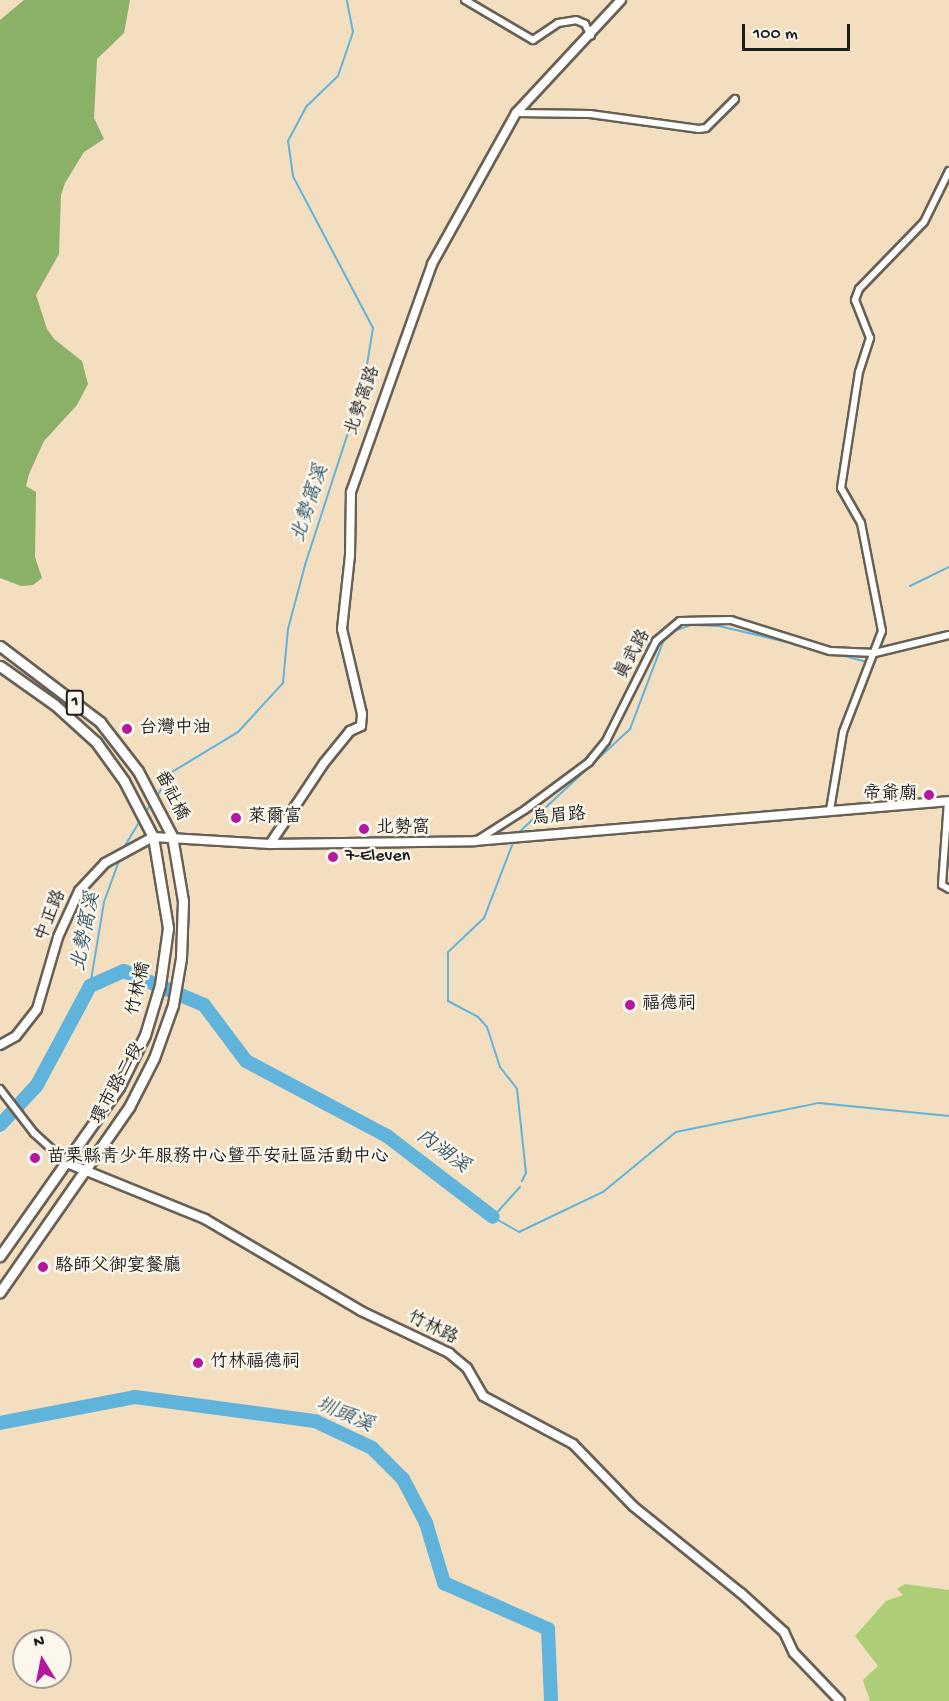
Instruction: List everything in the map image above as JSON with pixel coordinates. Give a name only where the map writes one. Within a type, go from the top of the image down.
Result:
[{"type":"main road","name":"番社橋","points":[[0,646],[100,722],[138,771],[172,836]]},
{"type":"main road","name":"番社橋","points":[[0,666],[55,705],[96,742],[124,782],[153,837]]},
{"type":"main road","name":"竹林橋","points":[[163,1040],[181,958],[183,901],[172,836]]},
{"type":"main road","name":"竹林橋","points":[[146,1035],[168,928],[163,884],[153,837]]},
{"type":"main road","name":"環市路二段","points":[[0,1256],[119,1087],[146,1035]]},
{"type":"main road","name":"環市路二段","points":[[0,1292],[129,1107],[163,1040]]},
{"type":"street","points":[[465,0],[532,40],[558,23],[576,20],[585,24],[591,36]]},
{"type":"street","name":"北勢窩路","points":[[270,844],[324,763],[350,731],[362,726],[362,714],[342,629],[350,555],[351,492],[432,264],[516,113],[591,36],[621,0]]},
{"type":"street","points":[[516,113],[590,114],[699,129],[706,128],[735,99]]},
{"type":"street","points":[[830,810],[843,732],[882,631],[861,523],[841,488],[859,372],[870,338],[855,300],[859,289],[924,222],[949,171]]},
{"type":"street","name":"真武路","points":[[475,841],[526,809],[589,762],[606,741],[656,641],[680,621],[730,620],[830,651],[875,653],[949,635]]},
{"type":"street","points":[[948,801],[942,885],[949,889]]},
{"type":"street","name":"烏眉路","points":[[172,836],[270,844],[498,840],[948,801]]},
{"type":"street","name":"中正路","points":[[0,1046],[16,1036],[37,1008],[65,920],[79,891],[105,863],[153,837],[172,836]]},
{"type":"street","name":"竹林路","points":[[0,1089],[34,1133],[67,1163],[205,1219],[361,1311],[449,1353],[467,1368],[483,1396],[573,1444],[633,1506],[741,1593],[784,1632],[794,1653],[840,1701]]},
{"type":"green space","points":[[24,0],[130,0],[124,33],[97,59],[94,118],[104,139],[84,152],[65,183],[61,195],[59,254],[36,295],[47,329],[54,339],[82,361],[88,384],[77,405],[44,441],[29,474],[26,486],[36,492],[35,557],[42,578],[33,585],[21,586],[0,578],[0,20]]},
{"type":"green space","points":[[905,1584],[949,1590],[949,1701],[870,1701],[863,1680],[878,1666],[855,1636],[886,1601],[903,1595],[897,1589]]},
{"type":"waterway","name":"北勢窩溪","points":[[155,799],[172,772],[238,732],[283,683],[288,629],[305,565],[364,383],[373,328],[293,176],[288,141],[307,106],[338,76],[353,32],[347,0]]},
{"type":"waterway","points":[[910,586],[949,567]]},
{"type":"waterway","points":[[671,632],[691,625],[719,626],[808,647]]},
{"type":"waterway","points":[[516,835],[630,729],[665,637]]},
{"type":"waterway","points":[[837,654],[864,661]]},
{"type":"waterway","name":"北勢窩溪","points":[[145,814],[151,803]]},
{"type":"waterway","name":"北勢窩溪","points":[[123,849],[140,821]]},
{"type":"waterway","points":[[514,840],[484,918],[448,952],[448,1001],[478,1017],[487,1027],[500,1067],[517,1089],[526,1173],[522,1181]]},
{"type":"waterway","name":"北勢窩溪","points":[[90,986],[104,902],[120,858]]},
{"type":"waterway","name":"內湖溪","points":[[0,1125],[37,1085],[90,986],[124,971],[204,1005],[246,1061],[387,1136],[493,1217]]},
{"type":"waterway","name":"內湖溪","points":[[520,1187],[493,1217],[519,1232],[603,1192],[676,1132],[819,1103],[949,1116]]},
{"type":"waterway","name":"圳頭溪","points":[[0,1423],[135,1397],[315,1421],[372,1448],[403,1479],[426,1523],[444,1583],[548,1629],[551,1701]]},
{"type":"place","name":"台灣中油","points":[[127,729]]},
{"type":"place","name":"帝爺廟","points":[[929,795]]},
{"type":"place","name":"萊爾富","points":[[236,818]]},
{"type":"place","name":"北勢窩","points":[[364,829]]},
{"type":"place","name":"7-Eleven","points":[[333,857]]},
{"type":"place","name":"福德祠","points":[[630,1005]]},
{"type":"place","name":"苗栗縣青少年服務中心暨平安社區活動中心","points":[[35,1158]]},
{"type":"place","name":"駱師父御宴餐廳","points":[[43,1267]]},
{"type":"place","name":"竹林福德祠","points":[[198,1363]]}]
